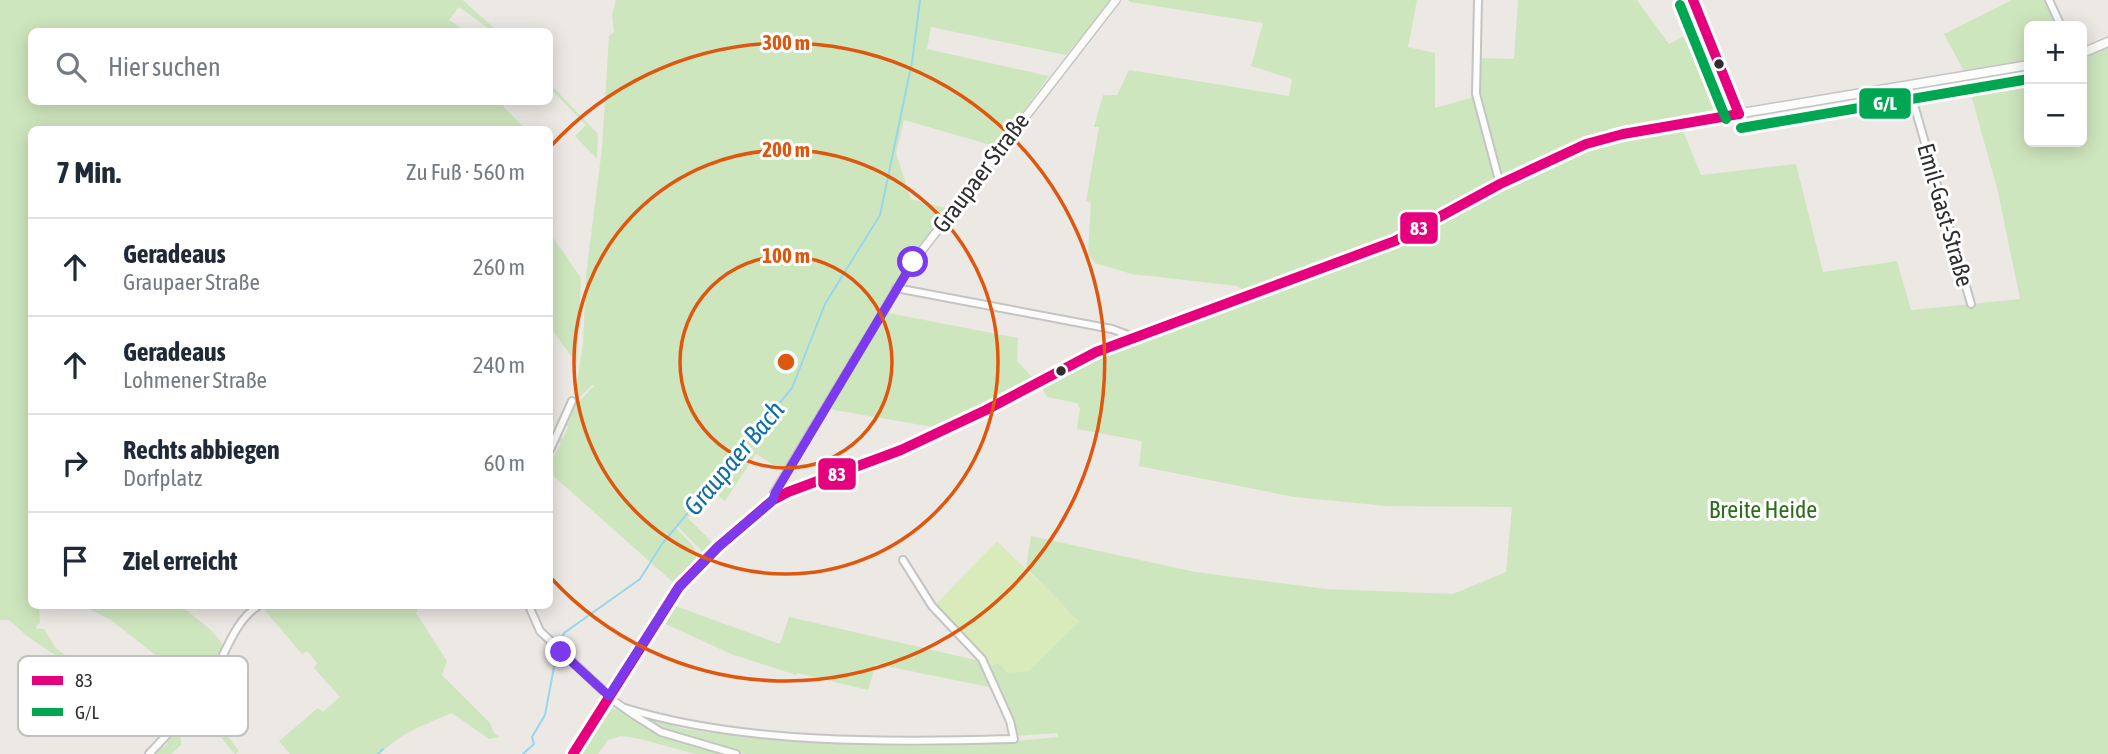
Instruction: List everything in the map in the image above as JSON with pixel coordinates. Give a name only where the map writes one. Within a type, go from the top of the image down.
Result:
[{"type":"main road","points":[[2087,51],[2108,42]]},
{"type":"main road","points":[[573,754],[679,587],[718,547],[773,500],[788,492],[901,450],[986,410],[1096,352],[1395,241],[1500,184],[1586,144],[1623,134],[2024,66]]},
{"type":"street","name":"Graupaer Straße","points":[[773,500],[913,262],[1116,0]]},
{"type":"street","points":[[1478,0],[1476,94],[1500,184]]},
{"type":"street","points":[[1693,0],[1739,114]]},
{"type":"street","points":[[2049,0],[2059,21]]},
{"type":"street","name":"Emil-Gast-Straße","points":[[1909,87],[1970,304]]},
{"type":"street","points":[[896,288],[1112,329],[1128,335],[1130,339]]},
{"type":"street","points":[[553,443],[572,401]]},
{"type":"street","points":[[625,708],[688,725],[773,734],[945,741],[1014,739],[1010,721],[982,659],[932,606],[903,560]]},
{"type":"street","points":[[224,656],[240,623],[255,609]]},
{"type":"street","points":[[530,609],[540,631],[625,708],[661,732],[736,754]]},
{"type":"street","points":[[149,754],[165,736]]},
{"type":"green space","points":[[0,0],[463,0],[494,28],[488,28],[459,7],[449,20],[461,28],[28,28],[28,105],[502,105],[522,126],[28,126],[28,609],[39,609],[40,623],[36,626],[37,629],[44,629],[56,648],[66,656],[56,656],[9,620],[0,620]]},
{"type":"green space","points":[[616,0],[1112,0],[1066,55],[931,27],[927,49],[1049,76],[998,147],[904,120],[896,153],[911,199],[950,209],[910,261],[878,310],[783,471],[756,454],[725,501],[713,492],[688,518],[715,545],[706,553],[674,526],[693,546],[699,559],[676,585],[553,476],[553,458],[561,443],[556,442],[559,436],[563,439],[568,427],[564,424],[570,411],[594,386],[578,399],[575,398],[583,343],[586,275],[602,148],[609,36],[614,32],[612,14]]},
{"type":"green space","points":[[1128,0],[1417,0],[1408,47],[1435,53],[1435,108],[1474,97],[1495,183],[1393,238],[1246,292],[1237,286],[1132,274],[1095,263],[1088,254],[1091,203],[1086,201],[1099,127],[1094,127],[1103,95],[1117,95],[1129,70],[1289,96],[1292,79],[1251,66],[1263,23]]},
{"type":"green space","points":[[1518,0],[1637,0],[1669,44],[1695,30],[1699,39],[1704,37],[1727,94],[1725,105],[1716,114],[1584,141],[1502,180],[1479,96],[1480,58],[1514,59]]},
{"type":"green space","points":[[2012,0],[2045,0],[2056,21],[2024,21],[2024,63],[1965,73],[1944,34]]},
{"type":"green space","name":"Breite Heide","points":[[2108,45],[2108,754],[745,754],[674,734],[635,713],[680,728],[709,733],[711,730],[740,734],[1015,741],[1058,737],[1058,733],[1016,736],[989,667],[1079,622],[1026,568],[1031,536],[1195,572],[1326,589],[1453,594],[1506,572],[1512,507],[1387,506],[1294,497],[1139,466],[1142,441],[1077,429],[1080,409],[1077,403],[1047,397],[1040,384],[1096,356],[1397,244],[1539,168],[1588,147],[1622,137],[1682,128],[1701,175],[1796,164],[1823,272],[1897,261],[1911,310],[2020,299],[1998,192],[1967,80],[2024,70],[2024,147],[2087,147],[2087,55]]},
{"type":"green space","points":[[553,87],[598,134],[597,159],[575,136],[586,125],[553,91]]},
{"type":"green space","points":[[553,237],[581,278],[577,364],[553,331]]},
{"type":"green space","points":[[883,312],[1018,338],[1017,361],[1035,380],[935,431],[933,427],[834,410],[831,408],[832,403]]},
{"type":"green space","points":[[997,541],[1079,622],[1029,671],[1007,673],[997,662],[989,667],[985,657],[935,605]]},
{"type":"green space","points":[[673,605],[780,644],[789,617],[980,661],[994,688],[876,664],[868,690],[797,673],[796,675],[731,654],[661,622]]},
{"type":"green space","points":[[89,609],[187,609],[211,630],[225,647],[220,656],[157,656],[111,620]]},
{"type":"green space","points":[[264,609],[418,609],[416,613],[447,661],[442,675],[490,723],[494,733],[500,737],[489,739],[452,713],[405,735],[380,754],[290,754],[279,741],[318,708],[323,712],[340,697],[314,668],[317,663],[307,651],[302,654]]},
{"type":"green space","points":[[608,708],[624,713],[666,736],[726,754],[695,754],[621,736],[608,740],[598,754],[577,754]]},
{"type":"green space","points":[[171,736],[181,736],[181,745],[171,754],[152,754],[160,746],[164,747]]},
{"type":"green space","points":[[220,736],[228,736],[239,751],[235,754]]},
{"type":"waterway","name":"Graupaer Bach","points":[[558,646],[564,633],[640,579],[662,544],[792,388],[825,304],[880,215],[912,62],[920,0]]},
{"type":"waterway","name":"Graupaer Bach","points":[[523,754],[534,744],[532,737],[545,715],[557,651]]},
{"type":"waterway","points":[[378,754],[383,749]]},
{"type":"transit line","name":"83","points":[[1693,0],[1739,114]]},
{"type":"transit line","name":"G/L","points":[[1680,5],[1726,119]]},
{"type":"transit line","name":"G/L","points":[[1741,128],[2024,80]]},
{"type":"transit line","name":"83","points":[[573,754],[679,587],[718,547],[773,500],[901,450],[986,410],[1096,352],[1395,241],[1500,184],[1586,144],[1623,134],[1739,114]]},
{"type":"route","points":[[561,652],[609,696],[679,587],[718,547],[773,500],[913,262]]}]
